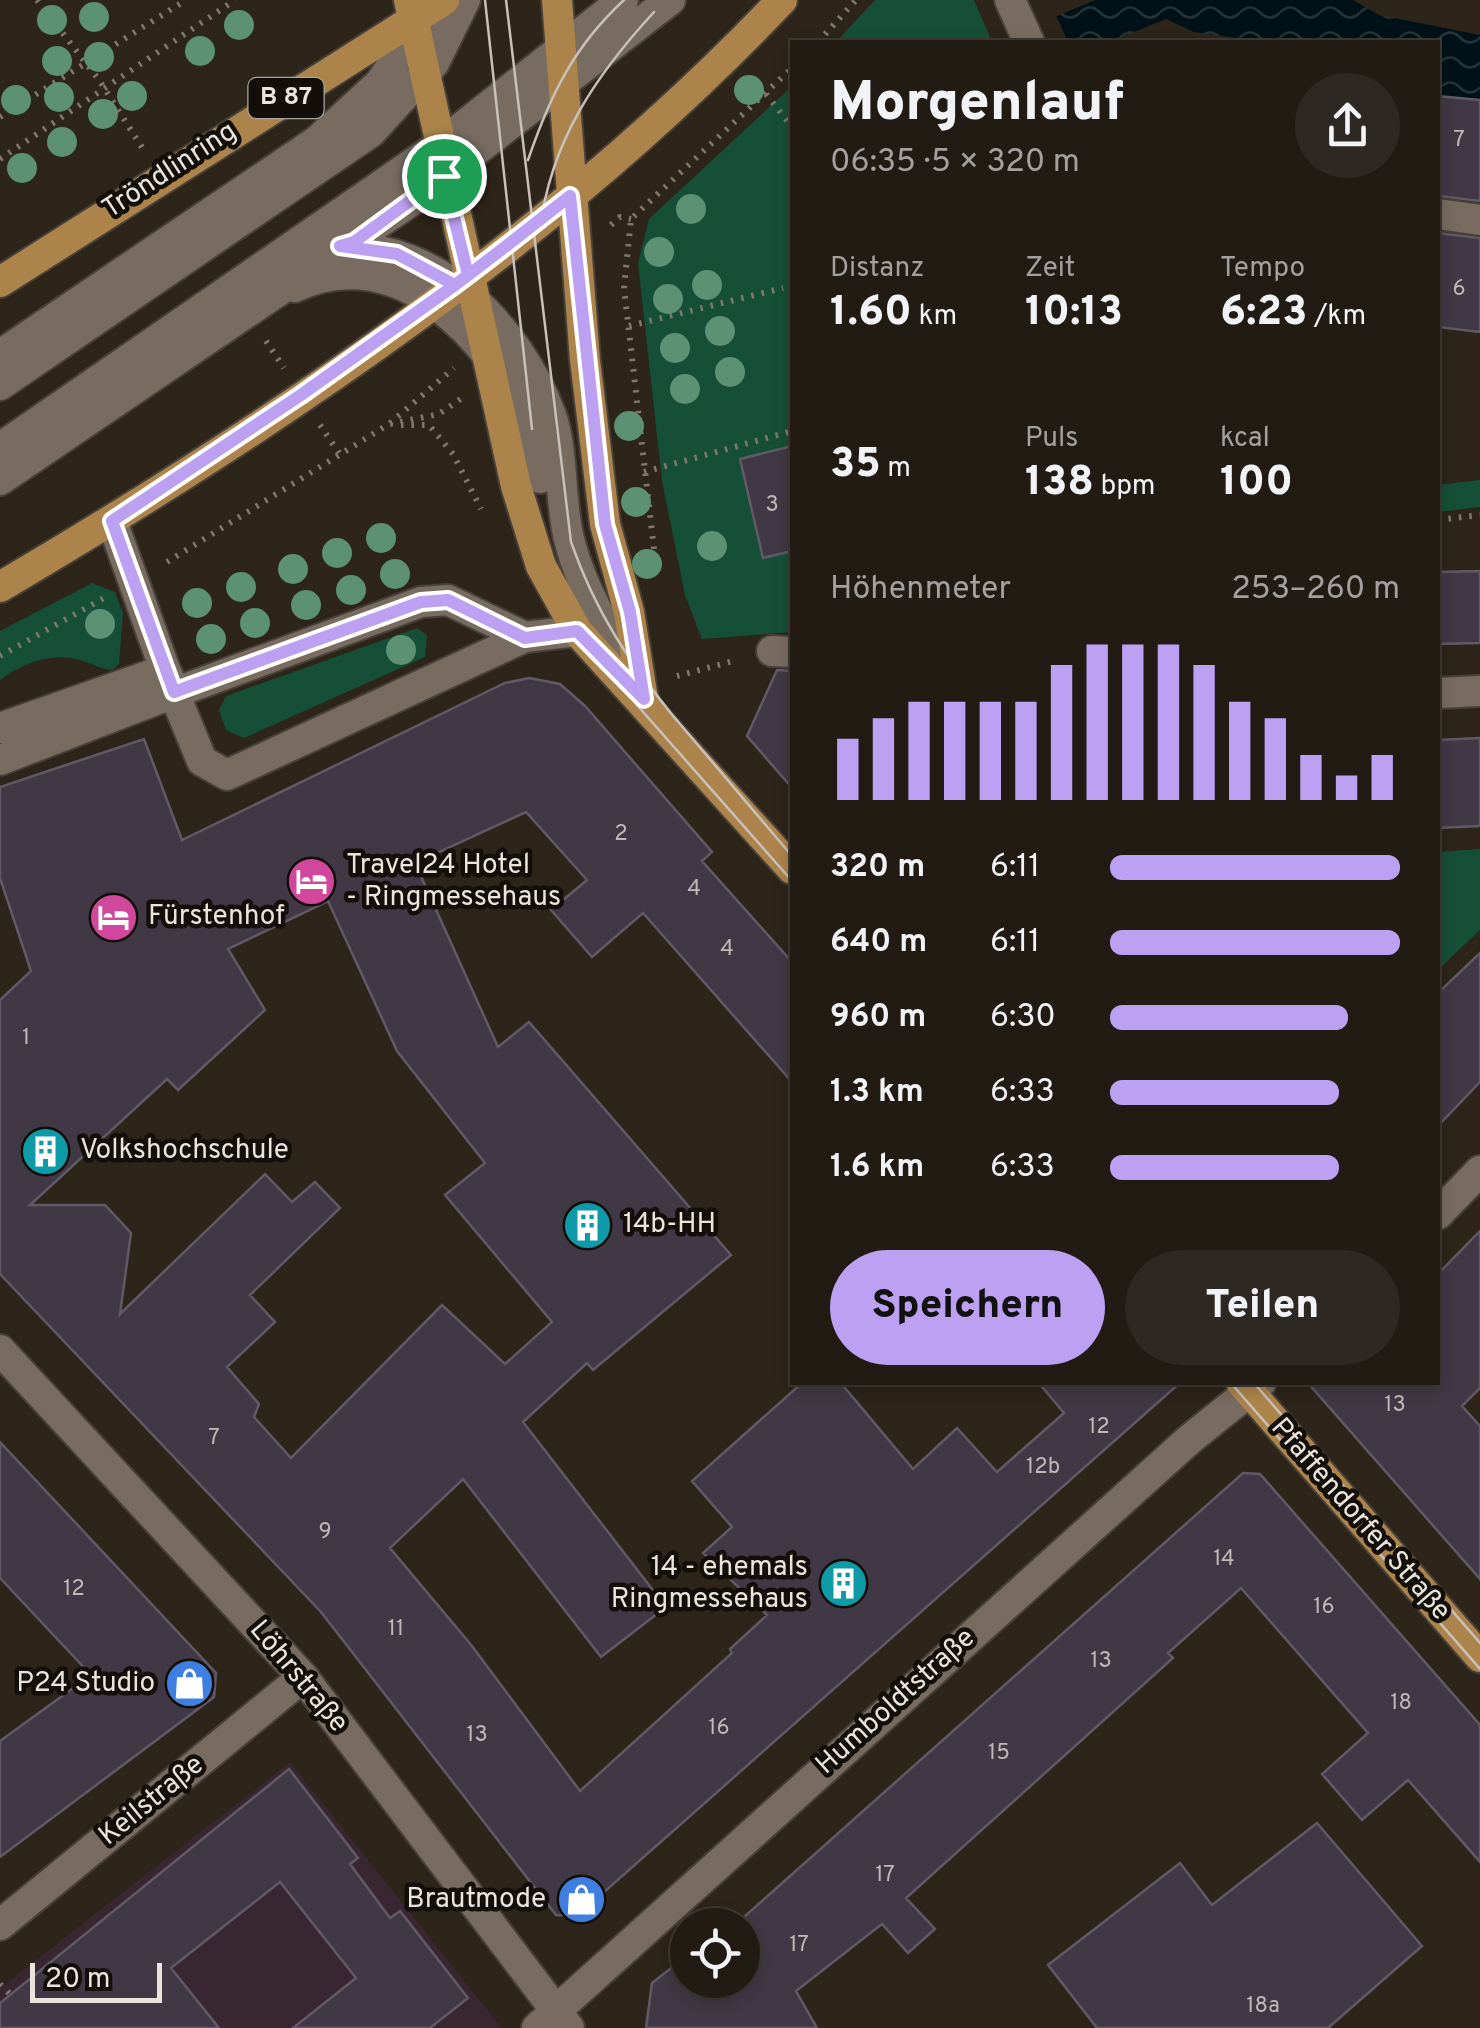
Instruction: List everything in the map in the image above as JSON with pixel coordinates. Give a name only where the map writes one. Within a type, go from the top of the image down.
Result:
[{"type":"main road","points":[[557,0],[570,196],[605,524],[630,612],[642,688]]},
{"type":"main road","points":[[0,587],[112,521],[457,290],[570,196],[782,0]]},
{"type":"main road","points":[[424,11],[423,76],[444,176],[457,290],[487,352],[516,486],[536,552],[583,637],[642,688],[790,868]]},
{"type":"main road","name":"Tröndlinring","points":[[0,282],[424,11]]},
{"type":"main road","name":"Pfaffendorfer Straße","points":[[1250,1385],[1480,1657]]},
{"type":"street","points":[[0,385],[346,150],[395,110],[448,39],[465,0]]},
{"type":"street","points":[[0,448],[438,146],[622,0]]},
{"type":"street","points":[[234,289],[296,257],[354,242],[564,86],[670,0]]},
{"type":"street","points":[[1010,0],[1026,36]]},
{"type":"street","points":[[0,355],[317,141],[380,82],[424,11]]},
{"type":"street","points":[[1440,214],[1480,220]]},
{"type":"street","points":[[0,480],[340,246],[397,254],[457,290],[511,343],[552,417],[570,542],[604,626],[642,688]]},
{"type":"street","points":[[209,338],[276,296],[304,283],[336,276],[376,277],[457,290]]},
{"type":"street","points":[[457,290],[487,352]]},
{"type":"street","points":[[112,521],[202,761],[227,775],[525,638],[583,637]]},
{"type":"street","points":[[0,728],[170,681],[421,602],[448,600],[525,638]]},
{"type":"street","points":[[0,760],[170,681]]},
{"type":"street","points":[[1440,693],[1480,691]]},
{"type":"street","points":[[1440,1212],[1480,1171]]},
{"type":"street","name":"Löhrstraße","points":[[0,1350],[304,1677],[553,2022]]},
{"type":"street","name":"Humboldtstraße","points":[[553,2022],[1250,1385]]},
{"type":"street","name":"Keilstraße","points":[[0,1925],[304,1677]]},
{"type":"path","points":[[37,0],[88,65],[135,136]]},
{"type":"path","points":[[0,117],[186,0]]},
{"type":"path","points":[[0,159],[235,0]]},
{"type":"path","points":[[820,40],[856,0]]},
{"type":"path","points":[[656,565],[624,288],[631,219],[790,70]]},
{"type":"path","points":[[766,94],[790,125]]},
{"type":"path","points":[[628,326],[783,288]]},
{"type":"path","points":[[0,656],[133,582],[389,424],[429,425],[453,454],[470,488]]},
{"type":"path","points":[[323,429],[339,453]]},
{"type":"path","points":[[644,472],[790,432]]},
{"type":"path","points":[[1440,520],[1480,515]]},
{"type":"path","points":[[642,688],[680,674],[782,652]]},
{"type":"path","points":[[0,1984],[11,1994]]},
{"type":"shaded area","points":[[290,1762],[502,2028],[0,2028],[0,1988]]},
{"type":"green space","points":[[875,0],[974,0],[991,40],[838,40]]},
{"type":"green space","points":[[790,88],[790,632],[702,639],[685,595],[662,481],[638,263],[649,219]]},
{"type":"green space","points":[[1480,480],[1480,507],[1440,512],[1440,485]]},
{"type":"green space","points":[[92,583],[115,592],[123,613],[119,664],[112,670],[80,660],[48,658],[0,680],[0,631]]},
{"type":"green space","points":[[417,628],[427,635],[425,657],[244,738],[226,730],[219,710],[226,696]]},
{"type":"green space","points":[[1480,849],[1480,930],[1442,966],[1440,964],[1440,852]]},
{"type":"water","points":[[1095,0],[1353,0],[1379,15],[1480,35],[1480,99],[1440,96],[1440,40],[1243,40],[1194,32],[1166,19],[1114,40],[1002,40]]},
{"type":"pier","points":[[1056,15],[1067,40],[997,40]]},
{"type":"building","points":[[1440,96],[1480,100],[1480,201],[1440,196]]},
{"type":"building","points":[[1440,233],[1480,238],[1480,332],[1440,327]]},
{"type":"building","points":[[790,446],[790,551],[763,558],[740,459]]},
{"type":"building","points":[[1480,571],[1480,643],[1440,644],[1440,572]]},
{"type":"building","points":[[777,670],[790,671],[790,786],[747,736]]},
{"type":"building","points":[[529,678],[560,684],[585,706],[712,852],[702,861],[790,960],[790,1080],[643,913],[592,957],[551,910],[587,880],[526,812],[415,863],[498,1047],[529,1022],[731,1255],[593,1370],[587,1363],[523,1422],[666,1607],[601,1657],[463,1479],[390,1548],[472,1646],[580,1791],[732,1653],[730,1649],[767,1615],[703,1553],[732,1527],[692,1481],[800,1385],[843,1385],[913,1469],[957,1428],[997,1472],[1064,1413],[1041,1385],[1178,1385],[577,1916],[556,1915],[321,1612],[0,1274],[0,1000],[31,971],[0,878],[0,787],[144,739],[182,840],[505,683]],"holes":[[[328,901],[397,1051],[485,1163],[445,1195],[552,1322],[505,1364],[442,1305],[291,1458],[254,1417],[259,1404],[227,1367],[275,1322],[250,1295],[340,1208],[315,1182],[292,1202],[265,1174],[120,1314],[131,1233],[105,1205],[30,1205],[167,1079],[178,1090],[265,1010],[228,949]]]},
{"type":"building","points":[[1480,738],[1480,826],[1440,828],[1440,740]]},
{"type":"building","points":[[1480,953],[1480,1082],[1440,1124],[1440,991]]},
{"type":"building","points":[[1480,1231],[1480,1388],[1462,1406],[1480,1426],[1480,1579],[1310,1385],[1440,1385],[1440,1272]]},
{"type":"building","points":[[0,1442],[216,1673],[214,1697],[0,1857],[0,1741],[91,1675],[0,1578]]},
{"type":"building","points":[[1243,1473],[1260,1474],[1480,1725],[1480,1862],[1408,1780],[1362,1820],[1322,1774],[1368,1733],[1241,1588],[1168,1653],[1173,1658],[906,1898],[935,1929],[908,1953],[882,1924],[796,1991],[817,2028],[646,2028],[652,1983],[670,1969],[670,1998],[760,1998],[760,1908],[754,1908]]},
{"type":"building","points":[[289,1769],[358,1858],[350,1864],[390,1918],[400,1911],[468,1998],[430,2028],[293,2028],[356,1978],[280,1882],[171,1968],[219,2028],[0,2028],[0,2003]]},
{"type":"building","points":[[1317,1823],[1422,1946],[1328,2028],[1097,2028],[1048,1965],[1180,1863],[1212,1905]]},
{"type":"tram line","points":[[485,0],[532,429]]},
{"type":"tram line","points":[[506,0],[571,542],[616,637],[677,721]]},
{"type":"tram line","points":[[528,160],[565,74],[591,36],[624,0]]},
{"type":"tram line","points":[[540,230],[554,168],[579,112],[613,60],[654,12]]},
{"type":"tram line","points":[[589,643],[637,705],[790,879]]},
{"type":"tram line","points":[[669,711],[790,854]]},
{"type":"tram line","points":[[1233,1385],[1480,1669]]},
{"type":"tram line","points":[[1256,1385],[1480,1643]]},
{"type":"place","name":"Travel24 Hotel - Ringmessehaus","points":[[311,882]]},
{"type":"place","name":"Fürstenhof","points":[[113,917]]},
{"type":"place","name":"Volkshochschule","points":[[45,1151]]},
{"type":"place","name":"14b-HH","points":[[588,1225]]},
{"type":"place","name":"14 - ehemals Ringmessehaus","points":[[843,1584]]},
{"type":"place","name":"P24 Studio","points":[[190,1684]]},
{"type":"place","name":"Brautmode","points":[[581,1900]]},
{"type":"route","points":[[444,176],[354,242],[340,246],[370,247],[397,254],[455,285],[541,219],[570,196],[580,318],[605,524],[630,612],[644,699],[577,631],[525,638],[448,600],[421,602],[174,692],[112,521],[301,395],[455,285],[468,275],[444,176]]}]
